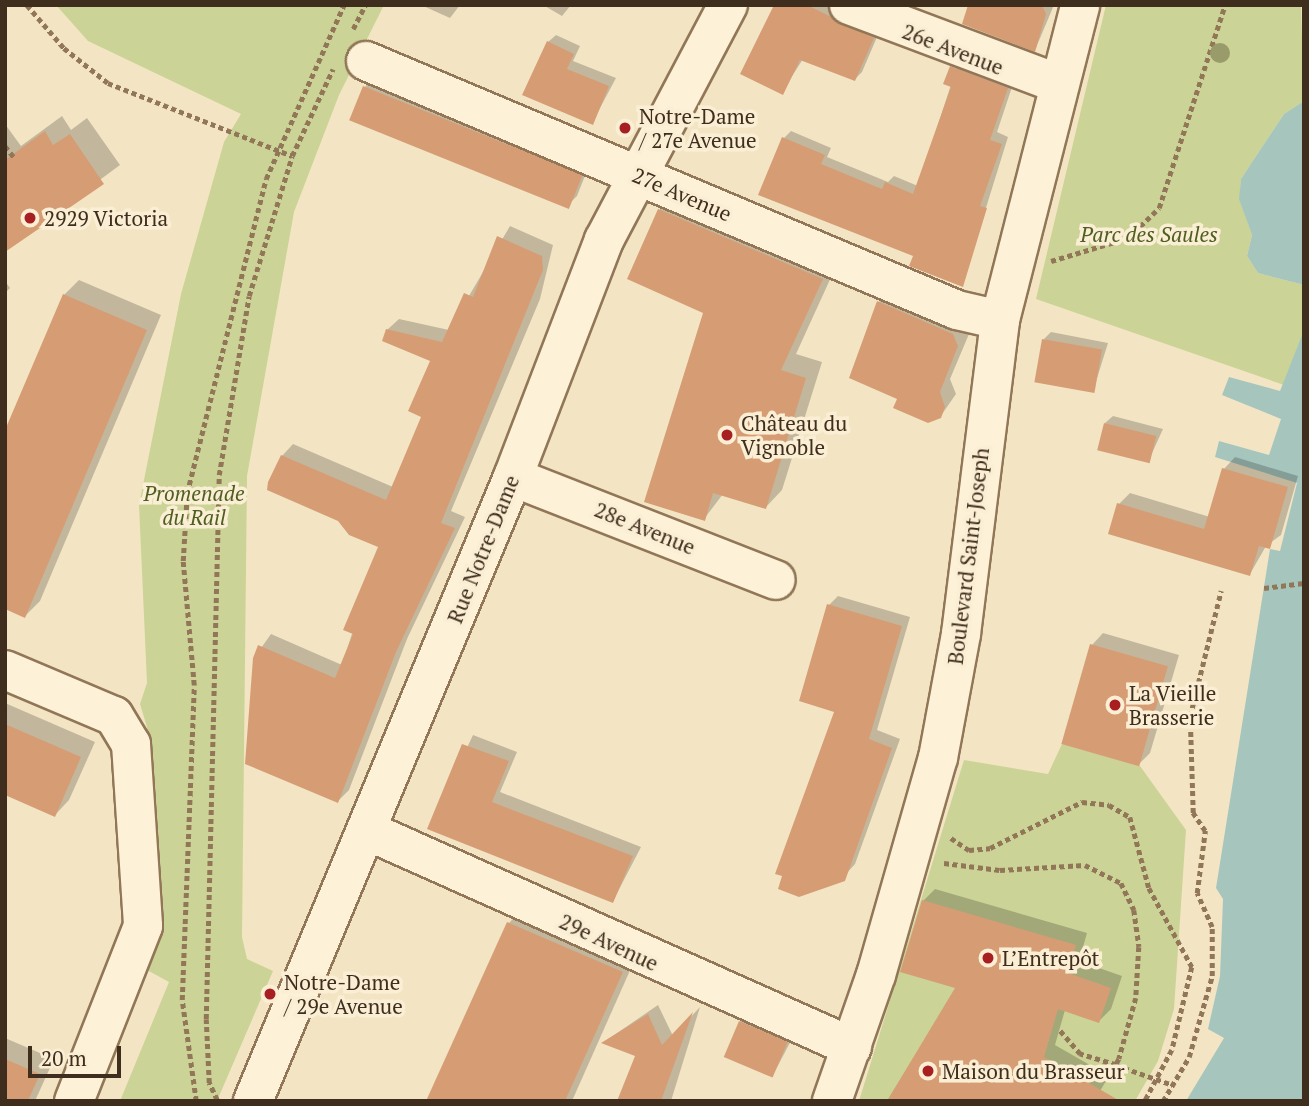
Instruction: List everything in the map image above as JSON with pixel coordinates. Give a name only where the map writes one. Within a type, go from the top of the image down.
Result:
[{"type":"street","name":"Rue Notre-Dame","points":[[254,1101],[513,477],[633,174],[728,5]]},
{"type":"street","name":"26e Avenue","points":[[849,5],[1059,85]]},
{"type":"street","name":"Boulevard Saint-Joseph","points":[[832,1101],[852,1047],[938,758],[961,634],[1000,320],[1080,5]]},
{"type":"street","name":"27e Avenue","points":[[350,54],[957,310],[1000,320]]},
{"type":"street","name":"28e Avenue","points":[[513,477],[776,580]]},
{"type":"street","points":[[5,670],[114,716],[131,744],[143,926],[74,1101]]},
{"type":"street","name":"29e Avenue","points":[[368,831],[852,1047]]},
{"type":"path","points":[[27,5],[64,48],[108,83],[292,156]]},
{"type":"path","points":[[196,1101],[182,1000],[194,685],[184,528],[198,432],[275,149],[344,5]]},
{"type":"path","points":[[218,1101],[209,1083],[206,1019],[219,475],[249,296],[292,156],[350,54],[365,5]]},
{"type":"path","points":[[1047,263],[1128,238],[1159,208],[1225,5]]},
{"type":"path","points":[[5,146],[14,158]]},
{"type":"path","points":[[1264,588],[1304,583]]},
{"type":"path","points":[[1163,1101],[1189,1058],[1212,976],[1212,927],[1197,893],[1205,831],[1193,813],[1190,716],[1221,591]]},
{"type":"path","points":[[947,832],[960,846],[980,850],[1082,802],[1109,804],[1130,817],[1149,888],[1190,953],[1192,967],[1172,1050],[1145,1101]]},
{"type":"path","points":[[930,860],[1000,870],[1085,865],[1122,883],[1134,910],[1139,947],[1136,998],[1116,1065]]},
{"type":"path","points":[[1058,1029],[1070,1048],[1173,1085]]},
{"type":"green space","name":"Promenade du Rail","points":[[56,5],[384,5],[339,95],[294,212],[247,476],[242,937],[247,959],[273,971],[217,1101],[120,1101],[169,982],[147,970],[157,941],[147,727],[140,704],[147,683],[139,505],[181,294],[224,142],[241,114],[88,41]]},
{"type":"green space","name":"Parc des Saules","points":[[1106,5],[1301,5],[1304,101],[1284,114],[1254,159],[1241,179],[1240,199],[1252,235],[1247,256],[1258,273],[1304,285],[1304,330],[1284,385],[1036,299]]},
{"type":"green space","points":[[1062,744],[1140,766],[1186,830],[1174,1009],[1158,1061],[1135,1101],[859,1101],[964,760],[1048,774]]},
{"type":"water","points":[[1304,101],[1304,285],[1258,273],[1247,256],[1252,235],[1239,199],[1241,179],[1254,159],[1284,114]]},
{"type":"water","points":[[1304,330],[1304,1101],[1186,1101],[1224,1038],[1208,1029],[1220,976],[1223,899],[1216,888],[1270,549],[1280,551],[1297,483],[1215,457],[1219,441],[1269,455],[1281,419],[1222,395],[1229,377],[1280,391]]},
{"type":"building","points":[[774,5],[807,5],[874,38],[855,81],[800,60],[783,95],[740,74]]},
{"type":"building","points":[[968,5],[1042,5],[1046,14],[1035,52],[962,24]]},
{"type":"building","points":[[547,41],[574,54],[567,69],[609,86],[593,125],[522,95]]},
{"type":"building","points":[[950,66],[1008,88],[990,140],[1002,144],[980,206],[987,208],[963,287],[909,266],[913,256],[758,195],[782,137],[825,155],[821,164],[882,189],[885,182],[913,194],[951,87],[943,84]]},
{"type":"building","points":[[363,86],[583,175],[569,209],[349,120]]},
{"type":"building","name":"2929 Victoria","points":[[45,131],[53,145],[70,134],[104,184],[5,252],[5,160]]},
{"type":"building","points":[[658,209],[823,279],[781,370],[806,378],[766,509],[713,493],[705,521],[644,502],[703,313],[627,279]]},
{"type":"building","points":[[497,236],[542,256],[543,270],[441,523],[455,528],[396,652],[338,803],[245,764],[253,658],[258,645],[335,678],[353,634],[343,630],[378,547],[349,535],[338,521],[267,490],[268,482],[281,455],[386,500],[421,417],[408,411],[430,361],[382,341],[386,329],[442,342],[464,293],[473,297]]},
{"type":"building","points":[[63,294],[147,330],[25,618],[5,609],[5,430]]},
{"type":"building","points":[[877,301],[953,334],[958,346],[940,392],[945,407],[941,418],[928,423],[893,408],[897,399],[849,378]]},
{"type":"building","points":[[1042,339],[1102,350],[1094,393],[1034,382]]},
{"type":"building","points":[[1104,423],[1156,436],[1150,463],[1097,450]]},
{"type":"building","points":[[1222,468],[1288,487],[1270,549],[1259,546],[1250,576],[1108,534],[1117,503],[1204,529]]},
{"type":"building","points":[[827,604],[902,626],[869,739],[892,748],[845,881],[799,897],[778,889],[782,876],[775,874],[834,712],[799,701]]},
{"type":"building","name":"La Vieille Brasserie","points":[[1090,644],[1168,666],[1139,766],[1061,744]]},
{"type":"building","points":[[5,724],[81,757],[55,817],[5,795]]},
{"type":"building","points":[[462,744],[509,761],[492,802],[633,856],[613,903],[427,829]]},
{"type":"building","points":[[922,900],[1076,945],[1068,973],[1111,988],[1099,1023],[1058,1009],[1044,1057],[1120,1101],[887,1101],[955,988],[900,972]]},
{"type":"building","points":[[507,922],[623,972],[565,1101],[426,1101]]},
{"type":"building","points":[[693,1012],[661,1101],[617,1101],[635,1056],[601,1043],[648,1014],[662,1045]]},
{"type":"building","points":[[739,1021],[788,1042],[773,1078],[724,1057]]},
{"type":"building","points":[[5,1059],[40,1074],[28,1101],[5,1101]]},
{"type":"place","name":"Notre-Dame / 27e Avenue","points":[[625,128]]},
{"type":"place","name":"2929 Victoria","points":[[30,218]]},
{"type":"place","name":"Château du Vignoble","points":[[727,435]]},
{"type":"place","name":"La Vieille Brasserie","points":[[1115,705]]},
{"type":"place","name":"L’Entrepôt","points":[[988,958]]},
{"type":"place","name":"Notre-Dame / 29e Avenue","points":[[270,994]]},
{"type":"place","name":"Maison du Brasseur","points":[[928,1071]]}]
